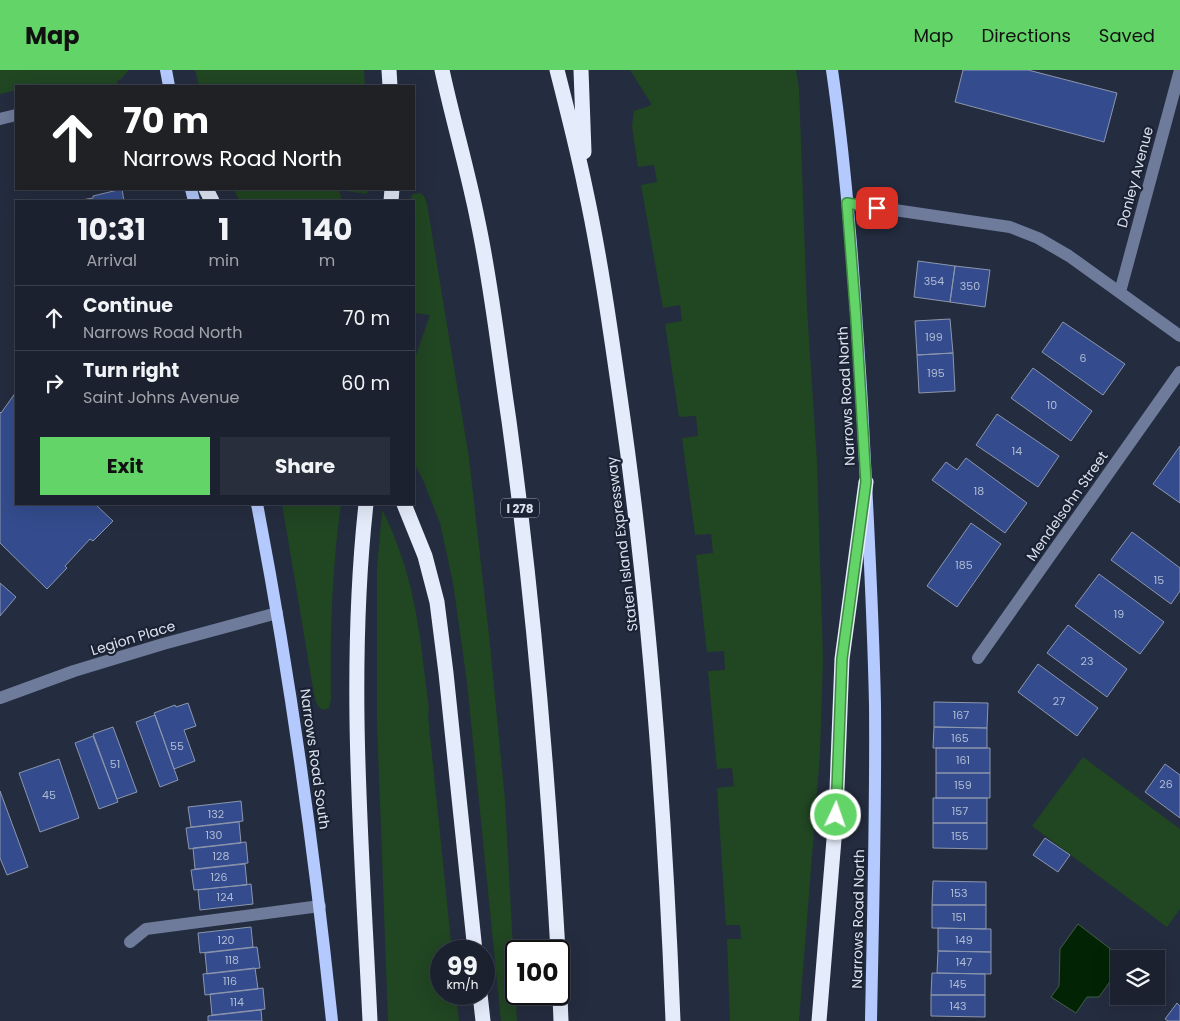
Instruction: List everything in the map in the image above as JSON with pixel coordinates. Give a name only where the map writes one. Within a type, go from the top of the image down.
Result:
[{"type":"highway","points":[[389,70],[390,85]]},
{"type":"highway","name":"I 278","points":[[442,70],[478,222],[517,481],[540,694],[557,940]]},
{"type":"highway","name":"Staten Island Expressway","points":[[558,70],[585,188],[604,294],[622,410],[637,527],[649,634],[666,860],[673,1021]]},
{"type":"highway","points":[[580,70],[585,188]]},
{"type":"highway","points":[[819,1021],[836,815],[842,659],[866,482]]},
{"type":"highway","points":[[366,505],[359,576],[356,672],[358,762],[370,1021]]},
{"type":"highway","points":[[407,510],[432,579],[438,610],[474,940]]},
{"type":"highway","points":[[481,1005],[483,1021]]},
{"type":"highway","points":[[560,1005],[561,1021]]},
{"type":"main road","points":[[166,70],[169,85]]},
{"type":"main road","name":"Narrows Road North","points":[[832,70],[847,203],[866,482],[875,706],[871,1021]]},
{"type":"main road","name":"Narrows Road South","points":[[257,505],[277,613],[300,761],[320,906],[332,1021]]},
{"type":"street","name":"Donley Avenue","points":[[1120,292],[1180,70]]},
{"type":"street","points":[[0,119],[15,115]]},
{"type":"street","points":[[847,203],[1010,227],[1038,238],[1069,256],[1180,336]]},
{"type":"street","name":"Mendelsohn Street","points":[[978,658],[1180,372]]},
{"type":"street","name":"Legion Place","points":[[0,698],[74,671],[163,644],[277,613]]},
{"type":"street","points":[[130,942],[146,929],[320,906]]},
{"type":"shaded area","points":[[0,70],[128,70],[117,81],[118,85],[15,85],[15,90],[0,94]]},
{"type":"shaded area","points":[[195,70],[364,70],[365,85],[199,85]]},
{"type":"shaded area","points":[[630,70],[796,70],[799,89],[807,309],[817,461],[823,658],[820,754],[799,1021],[730,1021],[727,939],[741,939],[740,925],[726,925],[717,788],[734,786],[732,768],[717,769],[708,671],[725,670],[724,651],[707,652],[696,555],[713,553],[711,534],[695,535],[682,438],[698,436],[696,416],[679,417],[665,324],[682,321],[680,305],[663,308],[641,185],[657,182],[654,165],[638,167],[632,126],[634,111],[652,105]]},
{"type":"shaded area","points":[[234,190],[339,190],[342,200],[239,200]]},
{"type":"shaded area","points":[[339,190],[367,190],[367,194]]},
{"type":"shaded area","points":[[421,193],[427,204],[469,458],[505,800],[513,940],[505,940],[505,1005],[516,1005],[517,1021],[501,1021],[495,961],[495,940],[493,940],[467,682],[453,583],[440,523],[415,465],[415,358],[430,315],[415,313],[415,200],[410,200],[413,194]]},
{"type":"shaded area","points":[[282,505],[341,505],[332,601],[331,699],[329,708],[323,710],[320,708],[314,695]]},
{"type":"shaded area","points":[[383,511],[411,587],[429,709],[428,716],[451,940],[430,940],[430,1005],[457,1005],[459,1021],[388,1021],[377,721],[377,569]]},
{"type":"shaded area","points":[[1083,757],[1180,829],[1180,909],[1167,927],[1032,826]]},
{"type":"shaded area","points":[[1078,924],[1112,950],[1110,950],[1110,982],[1099,997],[1087,997],[1076,1013],[1051,997],[1059,986],[1060,949]]},
{"type":"building","points":[[963,70],[1028,70],[1117,93],[1104,142],[955,102]]},
{"type":"building","points":[[122,190],[124,200],[82,200],[93,198],[93,196]]},
{"type":"building","points":[[918,261],[955,266],[950,302],[914,297]]},
{"type":"building","points":[[955,266],[990,270],[985,307],[950,302]]},
{"type":"building","points":[[950,319],[953,353],[917,355],[915,321]]},
{"type":"building","points":[[1063,322],[1125,364],[1103,395],[1042,352]]},
{"type":"building","points":[[953,353],[955,391],[919,393],[917,355]]},
{"type":"building","points":[[1033,368],[1092,411],[1071,441],[1011,398]]},
{"type":"building","points":[[15,393],[15,505],[96,505],[113,521],[93,541],[90,539],[47,589],[0,543],[1,413]]},
{"type":"building","points":[[997,414],[1059,456],[1038,487],[976,445]]},
{"type":"building","points":[[1180,446],[1180,503],[1153,484]]},
{"type":"building","points":[[966,458],[1027,503],[1005,533],[932,480],[946,462],[957,470]]},
{"type":"building","points":[[971,523],[1001,544],[957,607],[927,586]]},
{"type":"building","points":[[1132,532],[1180,568],[1180,591],[1171,604],[1111,560]]},
{"type":"building","points":[[1099,574],[1164,622],[1140,654],[1075,606]]},
{"type":"building","points":[[0,583],[16,597],[0,616]]},
{"type":"building","points":[[1068,625],[1127,669],[1107,697],[1047,653]]},
{"type":"building","points":[[1038,664],[1098,708],[1077,736],[1018,692]]},
{"type":"building","points":[[934,702],[988,703],[987,728],[934,727]]},
{"type":"building","points":[[188,703],[196,726],[184,730],[195,761],[174,769],[154,713],[175,705],[176,707]]},
{"type":"building","points":[[155,715],[178,780],[160,787],[136,722]]},
{"type":"building","points":[[113,727],[137,792],[117,799],[93,734]]},
{"type":"building","points":[[934,727],[987,728],[987,748],[933,748]]},
{"type":"building","points":[[93,736],[118,802],[99,809],[75,743]]},
{"type":"building","points":[[936,748],[990,748],[990,773],[936,773]]},
{"type":"building","points":[[59,759],[79,818],[40,832],[19,773]]},
{"type":"building","points":[[1165,764],[1180,775],[1180,818],[1145,792]]},
{"type":"building","points":[[936,773],[990,773],[990,798],[936,798]]},
{"type":"building","points":[[0,791],[28,867],[7,875],[0,858]]},
{"type":"building","points":[[933,798],[987,798],[987,823],[933,823]]},
{"type":"building","points":[[241,801],[243,821],[191,827],[188,807]]},
{"type":"building","points":[[239,822],[241,843],[189,849],[186,828]]},
{"type":"building","points":[[933,823],[987,823],[987,849],[933,848]]},
{"type":"building","points":[[1045,838],[1070,855],[1058,872],[1033,855]]},
{"type":"building","points":[[246,842],[248,863],[195,869],[193,848]]},
{"type":"building","points":[[245,864],[247,885],[194,890],[191,870]]},
{"type":"building","points":[[933,881],[986,882],[986,905],[932,905]]},
{"type":"building","points":[[251,884],[253,904],[200,910],[198,890]]},
{"type":"building","points":[[932,905],[986,905],[986,929],[932,928]]},
{"type":"building","points":[[251,927],[253,947],[200,953],[198,933]]},
{"type":"building","points":[[938,928],[991,929],[991,952],[938,951]]},
{"type":"building","points":[[257,947],[260,968],[207,974],[205,953]]},
{"type":"building","points":[[938,951],[991,952],[991,974],[937,973]]},
{"type":"building","points":[[255,968],[258,989],[205,995],[203,974]]},
{"type":"building","points":[[932,973],[985,974],[985,995],[931,995]]},
{"type":"building","points":[[263,988],[265,1009],[212,1015],[210,994]]},
{"type":"building","points":[[931,995],[985,995],[985,1017],[931,1016]]},
{"type":"building","points":[[1177,1003],[1180,1006],[1180,1021],[1168,1021],[1165,1019]]},
{"type":"building","points":[[261,1010],[262,1021],[208,1021],[208,1016]]},
{"type":"route","points":[[836,815],[840,758],[842,659],[866,482],[847,203],[877,208]]}]
